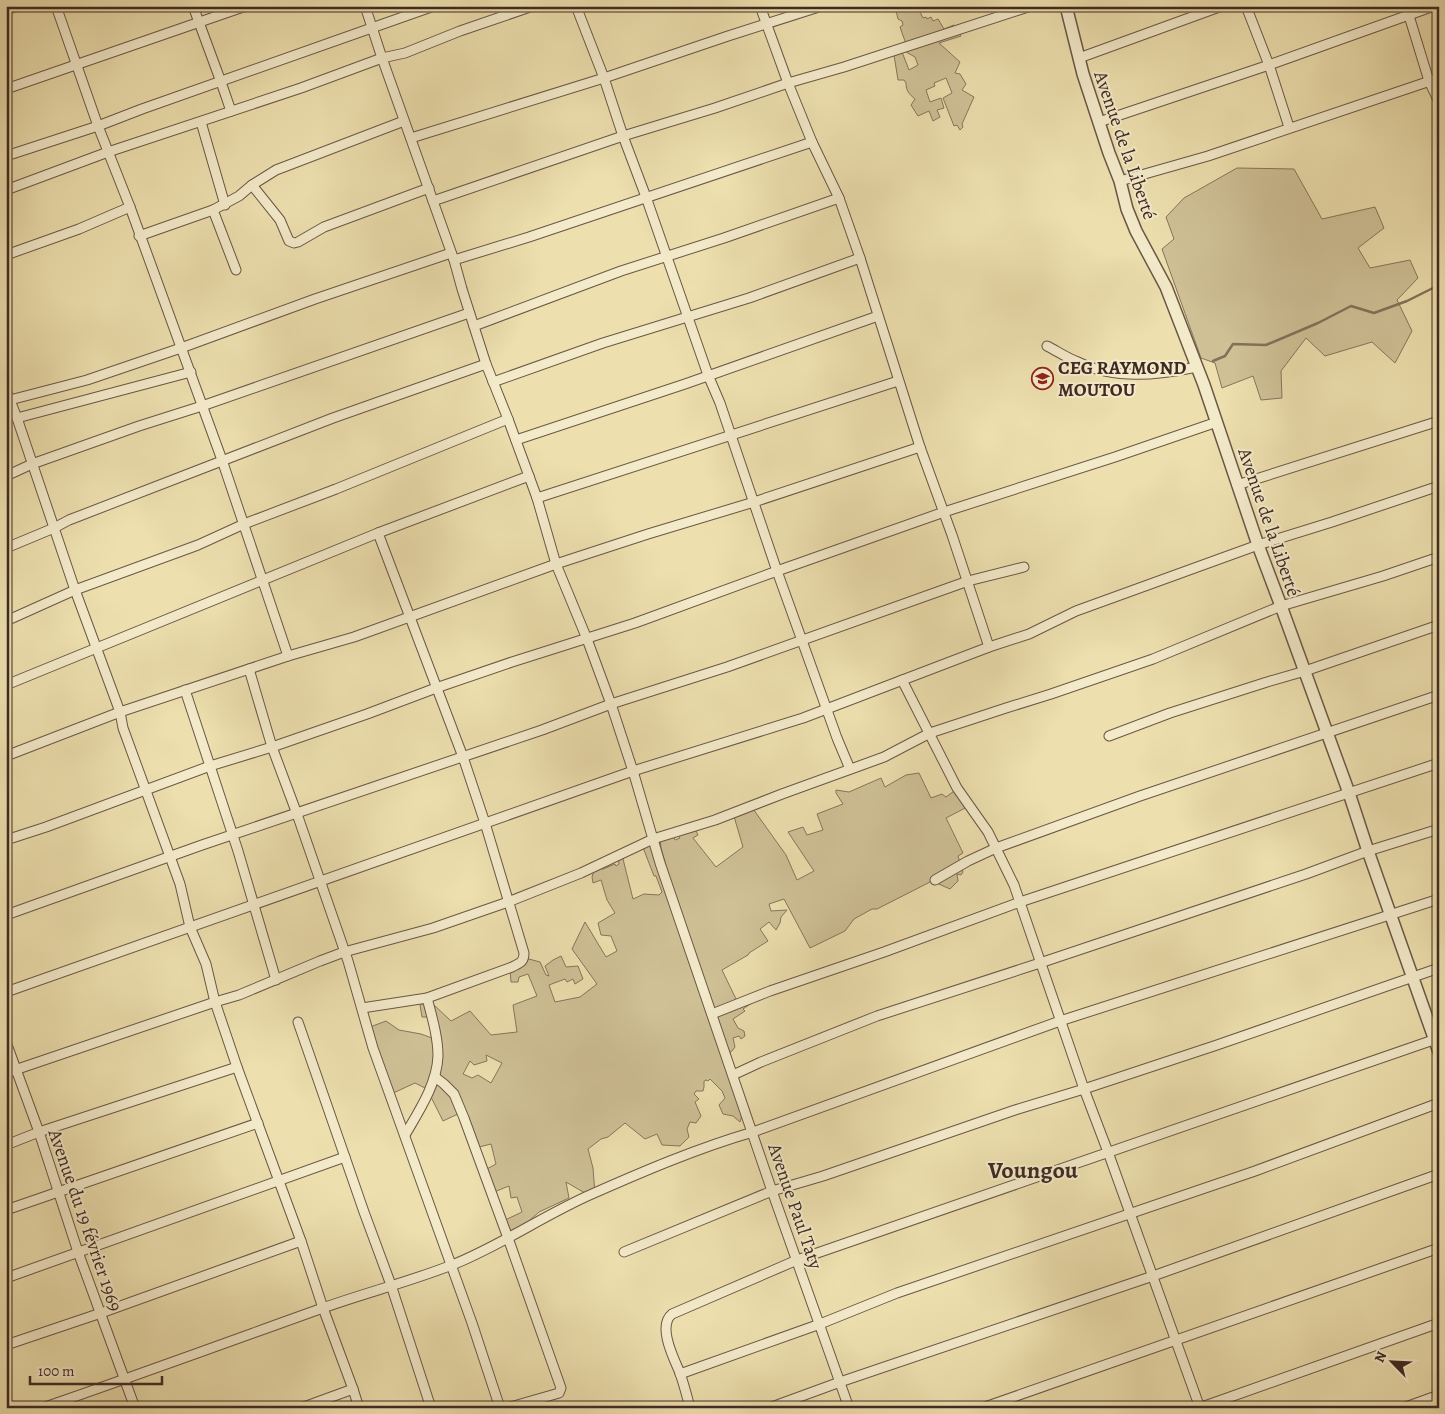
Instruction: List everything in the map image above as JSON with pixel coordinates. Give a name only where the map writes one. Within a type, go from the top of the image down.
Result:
[{"type":"street","points":[[6,10],[17,6]]},
{"type":"street","points":[[56,6],[98,126],[191,372],[288,656]]},
{"type":"street","points":[[193,6],[231,112]]},
{"type":"street","points":[[6,89],[246,6]]},
{"type":"street","name":"Avenue Paul Taty","points":[[365,6],[453,256],[486,364],[538,498],[556,564],[611,704],[653,839],[732,1075],[848,1408]]},
{"type":"street","points":[[6,156],[98,126],[434,6]]},
{"type":"street","points":[[6,190],[108,152],[231,112],[382,58],[405,53],[460,31],[533,6]]},
{"type":"street","points":[[576,6],[604,78],[708,375],[732,436],[777,571],[850,769]]},
{"type":"street","points":[[760,6],[812,142],[839,198],[920,447],[968,581],[989,647]]},
{"type":"street","points":[[411,138],[604,78],[822,6]]},
{"type":"street","points":[[433,201],[623,136],[716,108],[788,83],[844,67],[1031,6]]},
{"type":"street","name":"Avenue de la Liberté","points":[[1066,6],[1079,58],[1109,153],[1120,181],[1127,209],[1136,231],[1166,287],[1197,367],[1258,545],[1349,793],[1439,1052]]},
{"type":"street","points":[[1079,58],[1222,6]]},
{"type":"street","points":[[1246,6],[1269,65],[1289,127]]},
{"type":"street","points":[[1099,122],[1269,65],[1407,10],[1434,6]]},
{"type":"street","points":[[1407,10],[1429,81],[1439,102]]},
{"type":"street","points":[[1120,181],[1208,156],[1289,127],[1439,78]]},
{"type":"street","points":[[139,236],[225,205],[276,170],[404,121]]},
{"type":"street","points":[[201,122],[225,205]]},
{"type":"street","points":[[8,401],[87,380],[182,348],[315,299],[453,256],[529,237],[812,142]]},
{"type":"street","points":[[252,185],[280,220],[289,241],[294,243],[324,226],[429,188]]},
{"type":"street","points":[[474,326],[621,271],[777,221],[839,198]]},
{"type":"street","points":[[6,255],[79,229],[130,207]]},
{"type":"street","points":[[214,210],[236,270]]},
{"type":"street","points":[[493,382],[602,343],[749,298],[860,258]]},
{"type":"street","points":[[6,476],[32,464],[469,313]]},
{"type":"street","points":[[516,440],[685,384],[878,316]]},
{"type":"street","points":[[1047,346],[1079,363],[1117,373],[1151,374],[1197,367]]},
{"type":"street","points":[[6,548],[69,520],[222,460],[333,418],[486,364]]},
{"type":"street","points":[[17,418],[191,372]]},
{"type":"street","points":[[538,498],[898,381]]},
{"type":"street","points":[[6,390],[8,401],[17,418],[75,590],[120,712],[123,728],[180,884],[190,927],[206,964],[215,1002],[237,1068],[280,1181],[359,1408]]},
{"type":"street","points":[[6,621],[75,590],[198,545],[244,524],[508,419]]},
{"type":"street","points":[[1237,485],[1439,420]]},
{"type":"street","points":[[6,840],[210,766],[272,747],[436,688],[635,623],[944,512],[1217,422]]},
{"type":"street","points":[[6,756],[120,712],[288,656],[354,637],[556,564],[754,502],[920,447]]},
{"type":"street","points":[[6,685],[262,580],[529,476]]},
{"type":"street","points":[[6,992],[633,771],[776,727],[827,709],[989,647],[1029,634],[1076,611],[1258,545],[1439,486]]},
{"type":"street","points":[[362,1008],[427,998],[523,962],[524,953],[463,757],[378,534]]},
{"type":"street","points":[[6,1072],[239,995],[344,952],[433,928],[508,902],[580,874],[653,839],[715,820],[884,757],[930,733],[1153,660],[1281,606],[1383,576],[1439,557]]},
{"type":"street","points":[[6,915],[233,835],[542,730],[611,704],[727,667],[968,581],[1024,567]]},
{"type":"street","points":[[1109,736],[1170,713],[1305,671],[1439,625]]},
{"type":"street","points":[[249,669],[272,747],[344,952],[373,1048],[472,1323],[500,1408]]},
{"type":"street","points":[[902,680],[957,788],[978,816],[996,848],[1020,902],[1084,1089],[1199,1408],[1439,1323]]},
{"type":"street","points":[[185,690],[233,835],[276,980]]},
{"type":"street","points":[[935,880],[996,848],[1140,796],[1439,695]]},
{"type":"street","points":[[712,1014],[770,991],[1020,902],[1439,764]]},
{"type":"street","points":[[732,1075],[877,1016],[1306,874],[1368,851],[1439,829]]},
{"type":"street","points":[[42,1408],[323,1308],[451,1266],[480,1253],[592,1194],[714,1144],[753,1132],[1060,1021],[1439,899]]},
{"type":"street","points":[[624,1252],[772,1191],[823,1176],[1015,1110],[1217,1045],[1439,968]]},
{"type":"street","points":[[405,1135],[435,1077],[438,1057],[427,998]]},
{"type":"street","points":[[298,1022],[391,1285],[431,1408]]},
{"type":"street","points":[[690,1408],[680,1374],[668,1344],[666,1322],[672,1314],[797,1260],[1436,1039]]},
{"type":"street","name":"Avenue du 19 février 1969","points":[[6,1042],[39,1132],[78,1252],[135,1408]]},
{"type":"street","points":[[6,1145],[39,1132],[237,1068]]},
{"type":"street","points":[[435,1077],[454,1094],[464,1118],[560,1388],[559,1392],[507,1408]]},
{"type":"street","points":[[680,1374],[820,1324],[897,1293],[1255,1171],[1439,1103]]},
{"type":"street","points":[[6,1210],[258,1123]]},
{"type":"street","points":[[6,1278],[345,1157]]},
{"type":"street","points":[[769,1408],[840,1382],[1153,1276],[1439,1174]]},
{"type":"street","points":[[6,1345],[301,1241]]},
{"type":"street","points":[[982,1408],[1439,1248]]},
{"type":"street","points":[[301,1408],[353,1389]]},
{"type":"street","points":[[1403,1408],[1439,1395]]},
{"type":"shaded area","points":[[895,6],[927,6],[919,10],[923,18],[931,17],[933,21],[938,19],[944,29],[954,25],[961,36],[939,43],[960,62],[955,73],[960,74],[966,84],[962,90],[974,97],[962,124],[963,127],[960,130],[957,125],[954,126],[943,98],[952,93],[946,78],[934,83],[935,86],[926,90],[930,102],[941,98],[944,108],[937,110],[940,117],[933,121],[929,111],[918,116],[911,105],[915,99],[908,92],[904,80],[898,80],[894,55],[902,52],[909,70],[918,65],[915,57],[906,52],[911,46],[906,44],[900,27],[903,25],[902,21],[898,19]]},
{"type":"shaded area","points":[[1237,168],[1294,169],[1322,219],[1375,207],[1384,228],[1358,248],[1370,268],[1410,260],[1418,278],[1397,300],[1412,331],[1395,363],[1372,342],[1325,356],[1306,338],[1281,371],[1282,398],[1261,400],[1253,376],[1222,388],[1215,363],[1201,358],[1162,249],[1174,239],[1166,217],[1184,198]]},
{"type":"shaded area","points":[[919,773],[931,798],[942,794],[946,797],[961,786],[969,806],[946,818],[963,853],[958,856],[963,872],[961,875],[957,874],[958,881],[950,889],[932,881],[877,909],[872,909],[854,919],[845,931],[810,948],[784,899],[769,904],[771,911],[787,910],[781,917],[776,930],[769,922],[760,929],[768,941],[722,970],[736,999],[742,1003],[762,996],[743,1009],[745,1011],[733,1019],[738,1028],[744,1031],[745,1036],[741,1039],[739,1036],[733,1038],[735,1047],[729,1053],[742,1115],[740,1122],[733,1116],[723,1114],[719,1105],[725,1098],[722,1091],[710,1079],[706,1080],[704,1081],[703,1091],[696,1091],[694,1094],[699,1099],[695,1102],[701,1116],[696,1123],[690,1122],[687,1129],[689,1137],[680,1146],[662,1145],[657,1134],[645,1139],[625,1123],[608,1137],[601,1139],[588,1149],[593,1168],[595,1194],[590,1196],[566,1182],[569,1198],[539,1212],[519,1230],[508,1232],[503,1221],[522,1212],[517,1197],[511,1198],[509,1186],[494,1192],[485,1170],[496,1164],[491,1144],[479,1147],[460,1113],[443,1121],[427,1089],[415,1083],[391,1094],[370,1027],[386,1021],[399,1030],[432,1038],[428,1017],[422,1017],[420,1005],[430,1000],[451,1021],[470,1011],[491,1035],[517,1032],[513,1005],[537,996],[528,974],[519,977],[518,982],[511,982],[510,969],[529,959],[540,962],[546,975],[549,976],[545,966],[561,956],[566,967],[578,966],[583,979],[575,984],[573,979],[567,982],[565,979],[549,985],[555,1002],[580,997],[597,984],[572,949],[585,922],[606,957],[617,951],[611,936],[601,935],[598,923],[615,913],[607,900],[601,880],[593,883],[592,877],[595,868],[603,869],[615,864],[616,866],[619,864],[618,857],[622,855],[633,899],[644,894],[659,895],[662,892],[642,845],[651,840],[677,904],[661,848],[660,838],[672,834],[675,840],[680,838],[676,833],[694,827],[698,835],[693,838],[716,867],[743,847],[733,813],[751,806],[786,855],[797,880],[814,871],[788,832],[803,827],[807,835],[823,830],[817,814],[843,804],[836,790],[849,792],[881,778],[885,787],[906,775]],"holes":[[[486,1055],[502,1063],[491,1083],[478,1075],[472,1078],[463,1074],[470,1061],[474,1065],[487,1061]]]},
{"type":"waterway","points":[[1213,361],[1225,356],[1233,344],[1266,345],[1318,323],[1351,306],[1374,313],[1407,301],[1439,285]]},
{"type":"place","name":"CEG RAYMOND MOUTOU","points":[[1042,378]]},
{"type":"district","name":"Voungou","points":[[1033,1170]]}]
